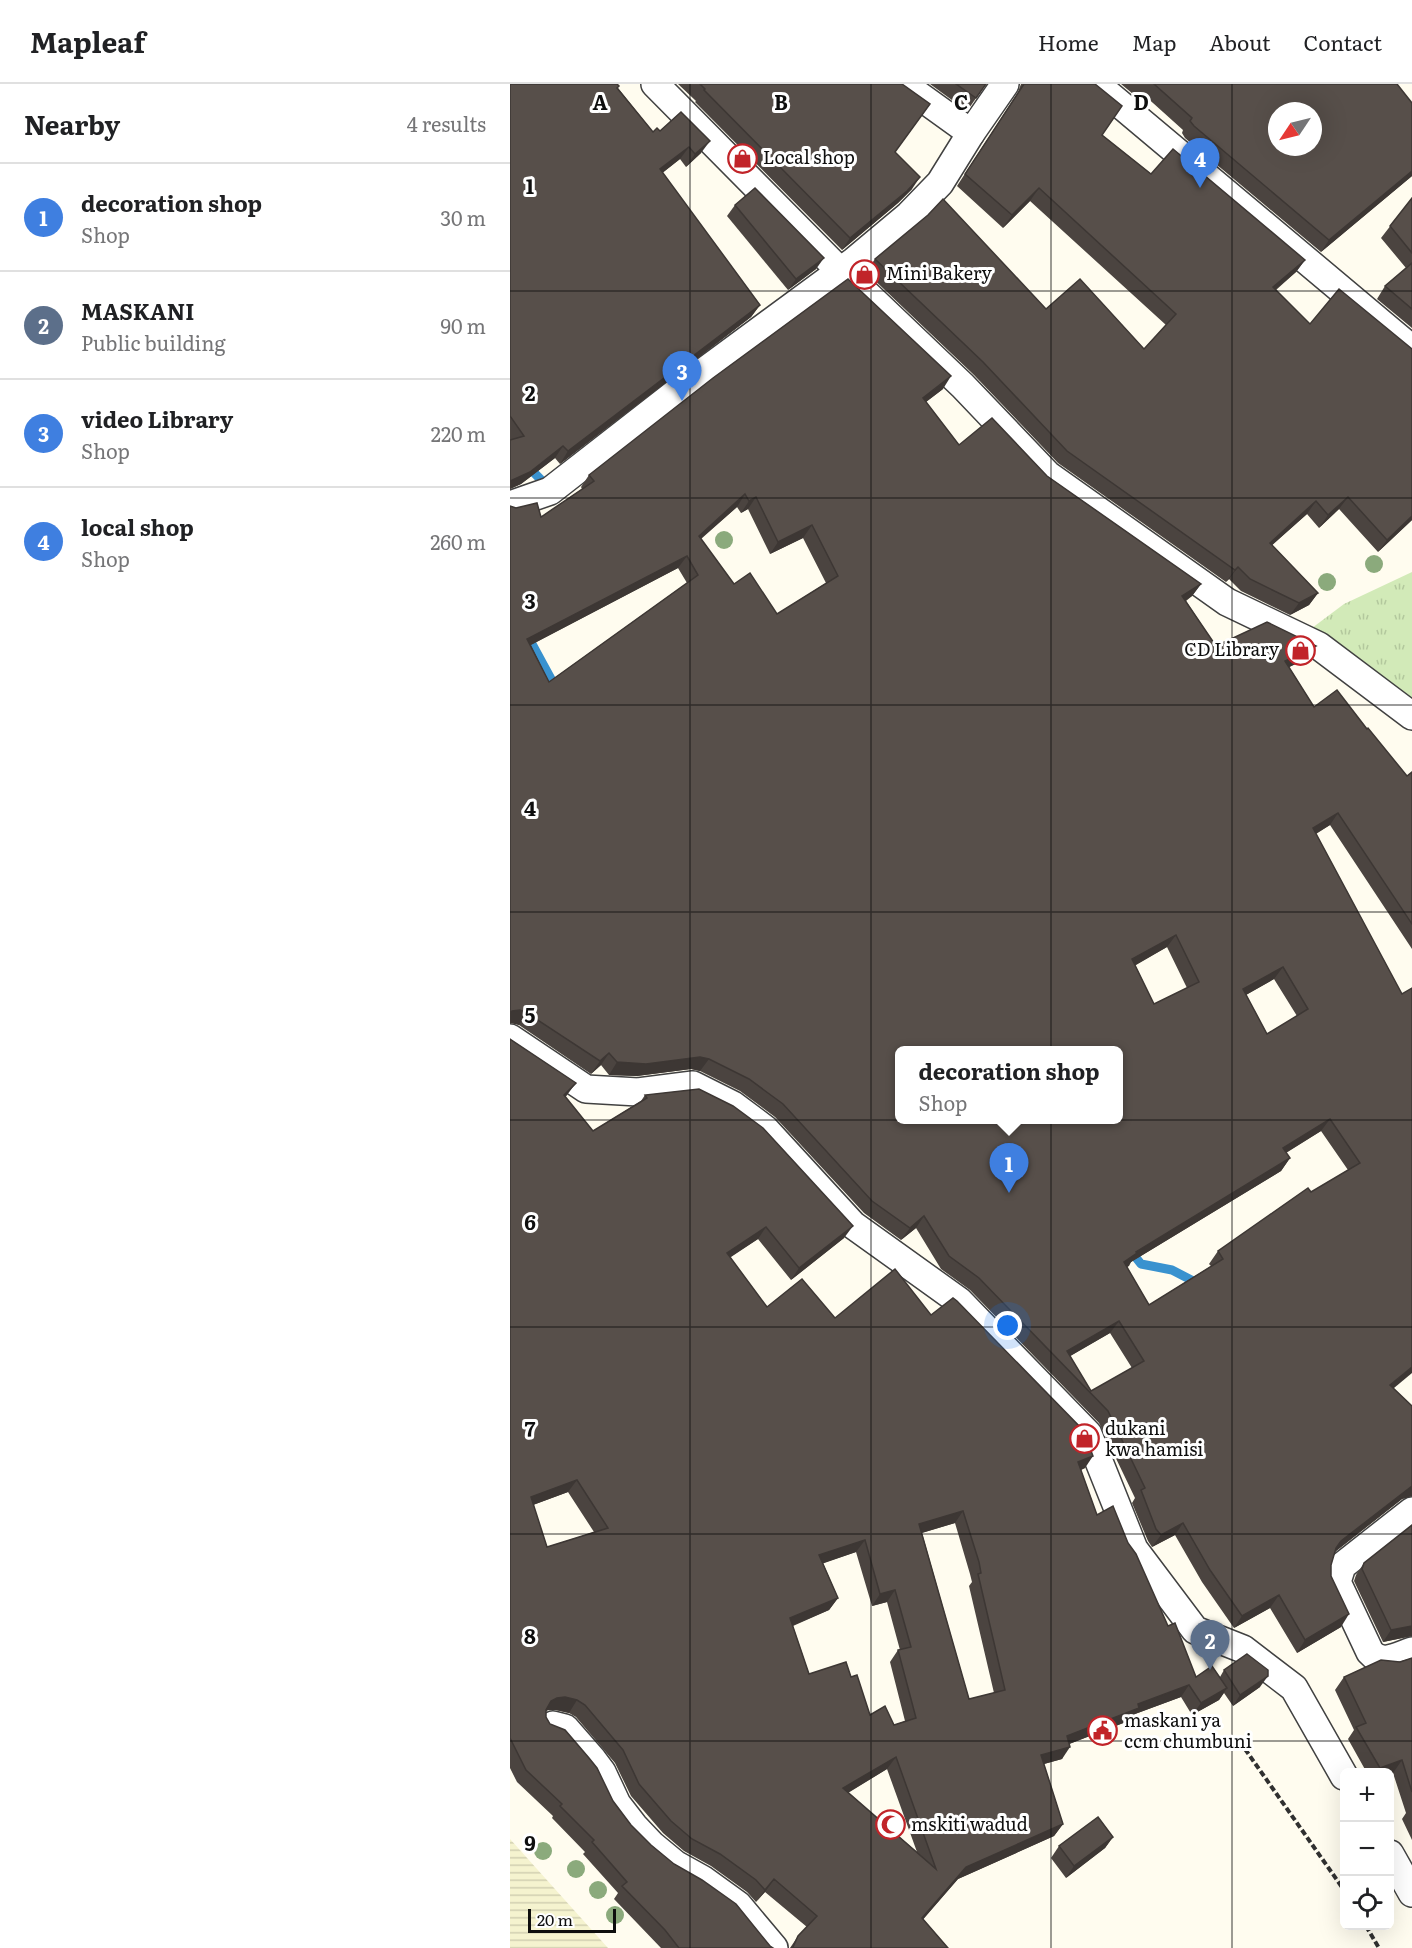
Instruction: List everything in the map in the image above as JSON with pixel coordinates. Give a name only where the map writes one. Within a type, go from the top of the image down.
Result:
[{"type":"street","points":[[655,84],[840,271],[963,386],[1048,475],[1227,602],[1319,646],[1412,716]]},
{"type":"street","points":[[903,84],[971,133]]},
{"type":"street","points":[[510,505],[550,492],[695,378],[840,271],[909,215],[940,183],[1005,84]]},
{"type":"street","points":[[1096,84],[1412,349]]},
{"type":"street","points":[[510,1038],[586,1089],[638,1092],[693,1085],[733,1104],[765,1129],[853,1225],[959,1301],[1088,1434],[1134,1550],[1195,1630],[1243,1649],[1294,1688],[1340,1769]]},
{"type":"street","points":[[1412,1512],[1342,1566],[1337,1582],[1370,1652],[1376,1659],[1383,1661],[1412,1651]]},
{"type":"street","points":[[553,1725],[565,1728],[593,1760],[602,1772],[617,1804],[652,1845],[675,1864],[702,1879],[738,1905],[774,1948]]},
{"type":"street","points":[[1394,1862],[1412,1893]]},
{"type":"path","points":[[1245,1749],[1340,1884]]},
{"type":"path","points":[[1368,1930],[1379,1948]]},
{"type":"shaded area","points":[[510,1839],[608,1948],[510,1948]]},
{"type":"green space","points":[[1412,572],[1412,706],[1312,628],[1344,604]]},
{"type":"building","points":[[510,84],[617,84],[619,86],[617,88],[653,132],[657,128],[660,131],[681,112],[710,141],[695,154],[689,147],[660,169],[760,305],[568,451],[563,446],[530,472],[510,481],[510,440],[524,436],[510,416]]},
{"type":"building","points":[[700,84],[902,84],[930,104],[895,152],[920,177],[907,191],[850,238]]},
{"type":"building","points":[[956,84],[986,84],[976,98]]},
{"type":"building","points":[[1024,84],[1095,84],[1122,106],[1102,135],[1151,174],[1173,149],[1305,260],[1273,287],[1310,324],[1339,289],[1412,349],[1412,516],[1387,540],[1348,497],[1328,515],[1316,501],[1270,543],[1318,593],[1299,603],[1250,579],[1238,567],[1235,570],[1067,451],[983,362],[875,259],[928,215],[943,199],[1046,309],[1080,279],[1144,349],[1176,314],[1039,188],[1012,215],[965,174]]},
{"type":"building","points":[[1154,84],[1397,84],[1412,103],[1412,171],[1329,240],[1190,121],[1192,118]]},
{"type":"building","points":[[755,188],[824,258],[796,279],[735,205]]},
{"type":"building","points":[[1412,198],[1412,253],[1390,226]]},
{"type":"building","points":[[1412,263],[1412,309],[1385,286]]},
{"type":"building","points":[[848,279],[951,376],[923,398],[959,445],[992,418],[1047,476],[1201,584],[1182,596],[1216,646],[1267,622],[1316,646],[1285,661],[1314,707],[1337,690],[1407,776],[1412,772],[1412,924],[1338,813],[1313,828],[1402,994],[1412,988],[1412,1367],[1390,1385],[1412,1406],[1412,1486],[1341,1541],[1336,1548],[1331,1565],[1331,1576],[1349,1614],[1305,1640],[1279,1595],[1242,1616],[1210,1570],[1183,1523],[1161,1535],[1156,1529],[1141,1490],[1145,1488],[1108,1411],[979,1278],[949,1256],[924,1216],[910,1228],[872,1201],[783,1104],[749,1079],[709,1059],[700,1057],[646,1064],[617,1062],[609,1053],[600,1061],[527,1013],[520,1010],[510,1013],[510,506],[516,508],[537,503],[541,517],[594,481],[589,475],[713,378]],"holes":[[[745,494],[749,501],[756,497],[778,542],[812,525],[838,576],[777,614],[750,573],[734,584],[699,536]],[[687,556],[698,575],[549,682],[527,639]],[[1176,935],[1199,982],[1154,1004],[1132,959]],[[1283,967],[1308,1009],[1267,1034],[1243,989]],[[1330,1119],[1360,1163],[1311,1192],[1308,1188],[1218,1251],[1223,1259],[1149,1305],[1124,1262],[1136,1252],[1290,1158],[1283,1148]],[[1119,1321],[1144,1361],[1091,1391],[1067,1351]]]},
{"type":"building","points":[[510,1039],[576,1083],[564,1095],[593,1131],[647,1098],[645,1095],[699,1089],[733,1106],[763,1128],[853,1226],[799,1268],[766,1227],[727,1253],[767,1307],[802,1279],[835,1318],[895,1269],[931,1315],[953,1298],[957,1301],[1083,1430],[1093,1456],[1078,1462],[1097,1515],[1113,1506],[1168,1626],[1175,1623],[1196,1677],[1212,1666],[1227,1688],[1201,1703],[1189,1685],[1138,1704],[1139,1708],[1067,1736],[1070,1747],[1041,1755],[1063,1824],[966,1867],[922,1918],[948,1948],[791,1948],[798,1936],[817,1916],[774,1879],[765,1890],[756,1880],[720,1854],[692,1839],[671,1821],[639,1784],[623,1750],[585,1705],[565,1697],[551,1701],[546,1710],[546,1717],[550,1724],[565,1730],[589,1758],[597,1768],[613,1801],[631,1825],[674,1864],[736,1904],[773,1948],[679,1948],[665,1930],[622,1886],[627,1882],[592,1842],[594,1840],[560,1806],[562,1804],[526,1770],[510,1738]],"holes":[[[577,1480],[608,1528],[547,1547],[531,1497]],[[963,1511],[979,1562],[981,1573],[978,1574],[1005,1690],[969,1699],[919,1524]],[[865,1540],[880,1594],[895,1590],[911,1647],[898,1650],[916,1718],[894,1725],[885,1706],[870,1715],[857,1675],[851,1677],[846,1662],[809,1674],[790,1618],[838,1598],[819,1555]],[[896,1757],[936,1869],[843,1788]]]},
{"type":"building","points":[[1412,1525],[1412,1626],[1391,1630],[1362,1569],[1364,1563]]},
{"type":"building","points":[[1247,1654],[1268,1670],[1268,1676],[1240,1695],[1224,1670]]},
{"type":"building","points":[[1412,1658],[1412,1792],[1402,1760],[1380,1768],[1356,1727],[1366,1723],[1344,1677],[1381,1660],[1400,1662]]},
{"type":"building","points":[[1098,1817],[1113,1837],[1074,1866],[1059,1846]]},
{"type":"waterway","points":[[510,448],[548,487]]},
{"type":"waterway","points":[[526,633],[557,690]]},
{"type":"waterway","points":[[1130,1250],[1141,1264],[1172,1270],[1199,1284]]},
{"type":"place","name":"Local shop","points":[[742,158]]},
{"type":"place","name":"local shop","points":[[1200,188]]},
{"type":"place","name":"Mini Bakery","points":[[865,274]]},
{"type":"place","name":"video Library","points":[[682,401]]},
{"type":"place","name":"CD Library","points":[[1300,650]]},
{"type":"place","name":"decoration shop","points":[[1009,1193]]},
{"type":"place","name":"dukani kwa hamisi","points":[[1084,1439]]},
{"type":"place","name":"MASKANI","points":[[1210,1670]]},
{"type":"place","name":"maskani ya ccm chumbuni","points":[[1103,1731]]},
{"type":"place","name":"mskiti wadud","points":[[890,1825]]}]
